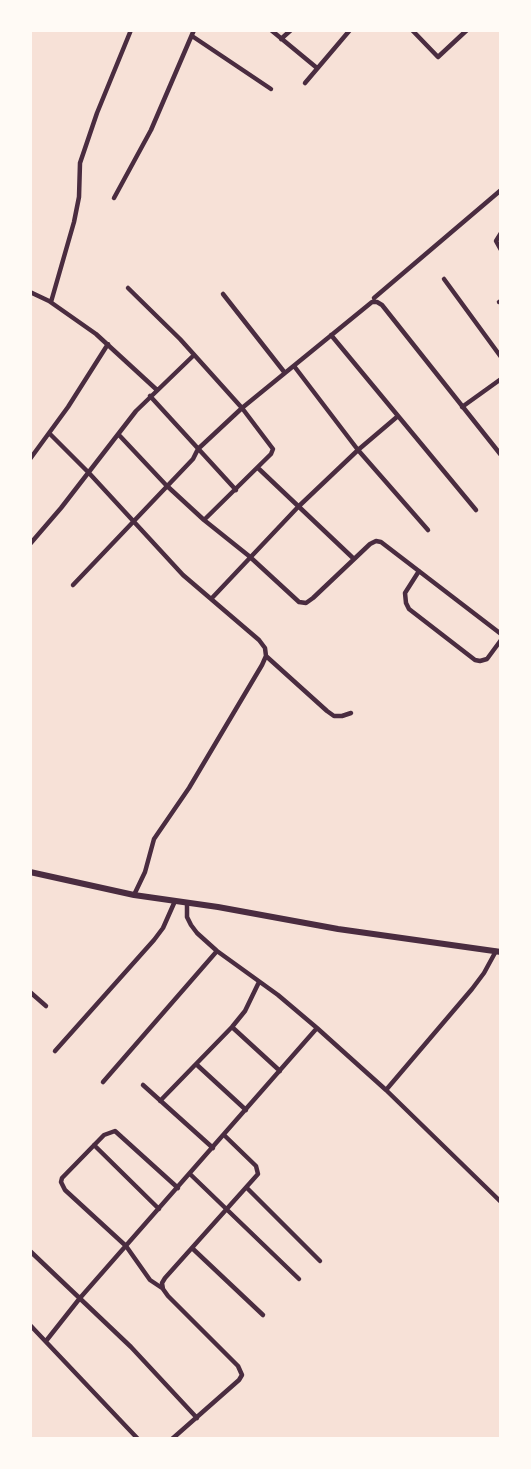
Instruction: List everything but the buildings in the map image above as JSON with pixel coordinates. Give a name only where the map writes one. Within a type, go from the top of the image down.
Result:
[{"type":"street","points":[[51,302],[74,222],[79,197],[80,163],[97,113],[132,30]]},
{"type":"street","points":[[114,198],[151,130],[194,30]]},
{"type":"street","points":[[272,30],[317,68]]},
{"type":"street","points":[[281,39],[291,30]]},
{"type":"street","points":[[305,83],[347,32],[341,30]]},
{"type":"street","points":[[412,30],[438,57],[467,30]]},
{"type":"street","points":[[192,36],[271,89]]},
{"type":"street","points":[[374,298],[501,190]]},
{"type":"street","points":[[501,233],[496,241],[501,250]]},
{"type":"street","points":[[444,279],[501,357]]},
{"type":"street","points":[[128,288],[163,321],[243,408],[273,448],[271,454],[258,468],[204,520]]},
{"type":"street","points":[[30,292],[51,302],[108,344],[157,390]]},
{"type":"street","points":[[223,294],[285,373]]},
{"type":"street","points":[[73,585],[193,459],[198,449],[243,408],[372,302],[382,305],[501,455]]},
{"type":"street","points":[[331,335],[476,510]]},
{"type":"street","points":[[30,459],[50,434],[108,344]]},
{"type":"street","points":[[30,544],[89,473],[136,411],[194,355]]},
{"type":"street","points":[[294,366],[358,450],[428,530]]},
{"type":"street","points":[[462,406],[501,379]]},
{"type":"street","points":[[150,396],[236,490]]},
{"type":"street","points":[[212,598],[249,556],[298,507],[398,416]]},
{"type":"street","points":[[50,434],[183,575],[212,598],[265,648],[266,656],[262,665],[189,788],[154,839],[145,872],[134,895]]},
{"type":"street","points":[[119,435],[166,485],[299,602],[306,603],[313,598],[370,544],[376,541],[381,542],[501,634]]},
{"type":"street","points":[[258,468],[354,559]]},
{"type":"street","points":[[419,571],[405,593],[409,609],[475,660],[487,659],[501,640]]},
{"type":"street","points":[[266,656],[334,716],[351,713]]},
{"type":"street","points":[[30,872],[134,895],[338,929],[498,952],[472,989],[386,1090]]},
{"type":"street","points":[[55,1051],[154,940],[163,928],[175,901]]},
{"type":"street","points":[[187,903],[187,917],[190,925],[217,951],[318,1028],[386,1090],[501,1202]]},
{"type":"street","points":[[103,1082],[217,951]]},
{"type":"street","points":[[160,1101],[232,1027],[245,1011],[259,982]]},
{"type":"street","points":[[30,992],[46,1006]]},
{"type":"street","points":[[232,1027],[280,1071]]},
{"type":"street","points":[[46,1341],[80,1298],[318,1028]]},
{"type":"street","points":[[196,1064],[246,1110]]},
{"type":"street","points":[[143,1085],[213,1148]]},
{"type":"street","points":[[172,1439],[240,1380],[241,1371],[163,1289],[150,1280],[126,1246],[62,1187],[62,1178],[104,1135],[115,1131],[178,1188]]},
{"type":"street","points":[[163,1289],[162,1284],[165,1278],[258,1174],[259,1171],[224,1135]]},
{"type":"street","points":[[94,1145],[159,1209]]},
{"type":"street","points":[[190,1174],[299,1279]]},
{"type":"street","points":[[247,1188],[320,1261]]},
{"type":"street","points":[[192,1248],[263,1315]]},
{"type":"street","points":[[30,1251],[131,1347],[197,1418]]},
{"type":"street","points":[[30,1325],[138,1439]]}]
